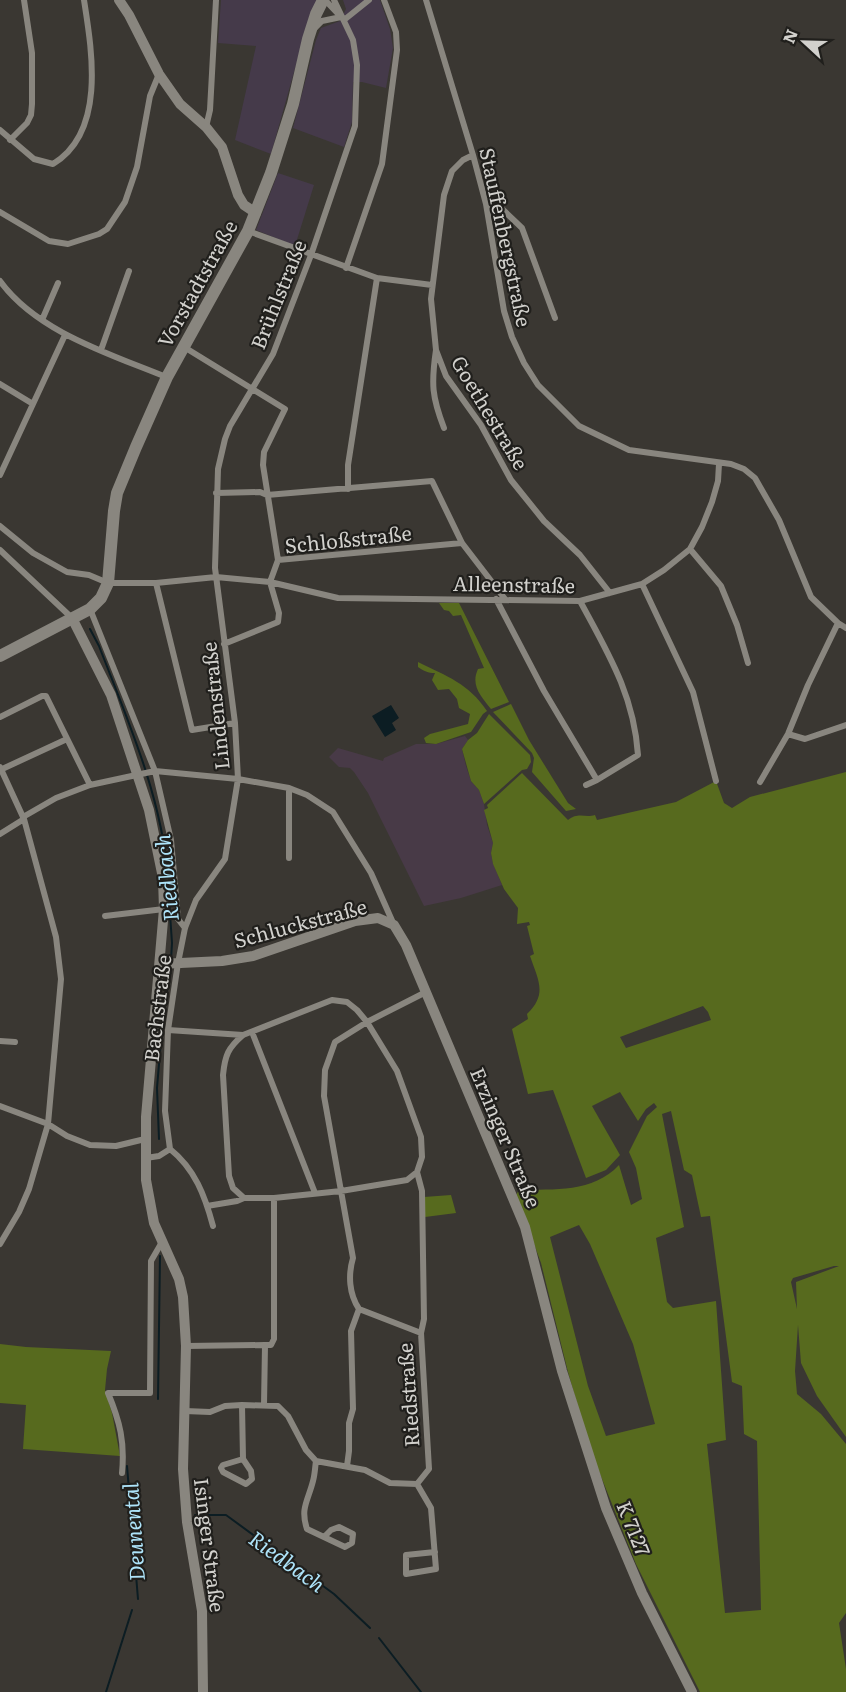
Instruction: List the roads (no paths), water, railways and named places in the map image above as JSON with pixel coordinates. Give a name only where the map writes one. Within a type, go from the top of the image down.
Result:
[{"type":"main road","name":"Vorstadtstraße","points":[[108,583],[117,493],[167,377],[256,213],[289,117],[309,35],[324,0]]},
{"type":"main road","points":[[0,656],[90,609],[101,598],[108,583]]},
{"type":"street","points":[[10,140],[27,123],[33,104],[32,53],[24,0]]},
{"type":"street","points":[[0,130],[34,159],[53,164],[67,155],[82,128],[92,95],[91,44],[84,0]]},
{"type":"street","points":[[119,0],[159,74],[180,104],[206,127],[222,147],[238,195],[244,205],[256,213]]},
{"type":"street","points":[[206,127],[210,110],[216,0]]},
{"type":"street","name":"Brühlstraße","points":[[324,0],[343,19]]},
{"type":"street","name":"Brühlstraße","points":[[216,577],[216,493],[218,469],[225,439],[273,354],[311,255],[355,126],[357,65],[353,40],[334,0]]},
{"type":"street","points":[[309,35],[322,21],[343,19],[369,0]]},
{"type":"street","points":[[346,268],[382,164],[397,50],[396,32],[384,0]]},
{"type":"street","name":"Stauffenbergstraße","points":[[426,0],[486,204],[507,320],[520,354],[538,385],[579,426],[628,450],[731,464],[744,469],[755,478],[779,520],[811,597],[846,628]]},
{"type":"street","points":[[0,212],[49,241],[68,244],[107,229],[125,202],[137,167],[150,96],[159,74]]},
{"type":"street","name":"Goethestraße","points":[[473,155],[463,160],[452,171],[444,195],[432,285],[436,350],[446,376],[481,425],[512,480],[544,521],[580,555],[610,593]]},
{"type":"street","points":[[486,204],[498,206],[522,228],[555,318]]},
{"type":"street","points":[[248,231],[377,278],[432,285]]},
{"type":"street","points":[[101,350],[129,271]]},
{"type":"street","points":[[348,489],[348,465],[377,278]]},
{"type":"street","points":[[0,281],[6,290],[42,320],[65,335],[167,377]]},
{"type":"street","points":[[42,320],[58,283]]},
{"type":"street","points":[[0,475],[65,335]]},
{"type":"street","points":[[183,347],[285,409],[264,452],[263,465],[278,560]]},
{"type":"street","points":[[436,350],[433,373],[434,402],[444,428]]},
{"type":"street","points":[[0,384],[33,404]]},
{"type":"street","name":"Alleenstraße","points":[[270,582],[338,598],[580,601],[642,584],[690,549],[712,502],[719,464]]},
{"type":"street","points":[[216,493],[260,492],[267,495],[432,481],[462,543],[505,599]]},
{"type":"street","points":[[0,526],[33,554],[67,572],[89,575],[108,583],[156,583],[216,577],[270,582],[279,613],[278,622],[224,644]]},
{"type":"street","name":"Schloßstraße","points":[[270,582],[278,560],[462,543]]},
{"type":"street","points":[[690,549],[721,586],[737,625],[748,663]]},
{"type":"street","points":[[0,550],[72,618]]},
{"type":"street","name":"Lindenstraße","points":[[185,928],[196,900],[225,859],[238,779],[235,723],[216,577]]},
{"type":"street","points":[[156,583],[192,730],[235,723]]},
{"type":"street","points":[[642,584],[693,692],[716,781]]},
{"type":"street","points":[[496,599],[544,691],[597,780]]},
{"type":"street","points":[[580,601],[613,663],[630,702],[636,728],[638,755],[586,785]]},
{"type":"street","name":"Bachstraße","points":[[90,609],[147,773],[164,841],[178,920],[185,928],[169,963],[145,1139],[149,1204],[162,1242]]},
{"type":"street","name":"Bachstraße","points":[[72,618],[147,773],[149,810],[164,841],[164,909],[169,963],[165,1111],[170,1149]]},
{"type":"street","points":[[760,782],[788,734],[808,685],[838,623]]},
{"type":"street","points":[[0,717],[46,696],[90,785]]},
{"type":"street","points":[[788,734],[805,739],[846,725]]},
{"type":"street","points":[[0,1244],[19,1212],[29,1189],[48,1124],[61,979],[56,938],[24,818],[1,768],[67,740]]},
{"type":"street","points":[[0,834],[56,798],[90,785],[147,773],[238,779],[289,788],[307,795],[333,812],[371,873],[394,925]]},
{"type":"street","points":[[289,788],[289,858]]},
{"type":"street","points":[[105,916],[164,909]]},
{"type":"street","name":"Schluckstraße","points":[[169,963],[222,961],[253,956],[355,921],[378,918],[394,925]]},
{"type":"street","name":"Erzinger Straße","points":[[394,925],[406,945],[525,1227],[562,1371]]},
{"type":"street","points":[[347,1466],[349,1423],[353,1409],[351,1331],[359,1309],[353,1301],[348,1272],[353,1258],[324,1096],[325,1070],[335,1042],[367,1022],[426,992]]},
{"type":"street","points":[[168,1030],[243,1035],[332,1000],[347,1002],[367,1022],[397,1071],[421,1137],[422,1157],[417,1172],[407,1180],[341,1191],[244,1198],[207,1206]]},
{"type":"street","points":[[252,1032],[315,1193]]},
{"type":"street","points":[[243,1035],[232,1046],[225,1058],[223,1075],[229,1176],[233,1188],[244,1198]]},
{"type":"street","points":[[0,1041],[15,1042]]},
{"type":"street","points":[[0,1106],[48,1124],[90,1145],[116,1146],[145,1139]]},
{"type":"street","points":[[146,1158],[159,1156],[170,1149],[182,1158],[192,1171],[213,1226]]},
{"type":"street","points":[[417,1172],[422,1191],[424,1319],[421,1333]]},
{"type":"street","points":[[186,1346],[271,1345],[274,1339],[274,1197]]},
{"type":"street","points":[[122,1473],[124,1458],[120,1423],[108,1393],[150,1393],[151,1261],[162,1242]]},
{"type":"street","name":"Isinger Straße","points":[[162,1242],[179,1279],[185,1317],[183,1469],[187,1522],[202,1611],[203,1692]]},
{"type":"street","name":"Riedstraße","points":[[359,1309],[421,1333],[429,1469],[417,1484]]},
{"type":"street","points":[[264,1405],[265,1345]]},
{"type":"street","name":"K 7127","points":[[562,1371],[606,1508],[642,1593],[692,1692]]},
{"type":"street","points":[[185,1411],[210,1412],[225,1406],[242,1405],[278,1406],[288,1416],[306,1450],[316,1461],[365,1470],[390,1483],[417,1484],[431,1508],[435,1552],[436,1569],[406,1574],[406,1555],[435,1552]]},
{"type":"street","points":[[242,1405],[243,1459],[251,1471],[252,1479],[246,1484],[223,1472],[221,1468],[243,1459]]},
{"type":"street","points":[[316,1461],[303,1518],[307,1529],[324,1537]]},
{"type":"waterway","name":"Riedbach","points":[[90,629],[132,730],[151,787],[168,876]]},
{"type":"waterway","name":"Riedbach","points":[[168,885],[171,960]]},
{"type":"waterway","name":"Riedbach","points":[[159,1139],[157,1088],[163,1016],[170,969]]},
{"type":"waterway","name":"Riedbach","points":[[158,1399],[160,1256]]},
{"type":"waterway","name":"Deunental","points":[[127,1466],[138,1599]]},
{"type":"waterway","name":"Riedbach","points":[[195,1515],[226,1515],[334,1594],[370,1628]]},
{"type":"waterway","name":"Deunental","points":[[106,1692],[132,1610]]},
{"type":"waterway","name":"Riedbach","points":[[379,1638],[421,1692]]}]
